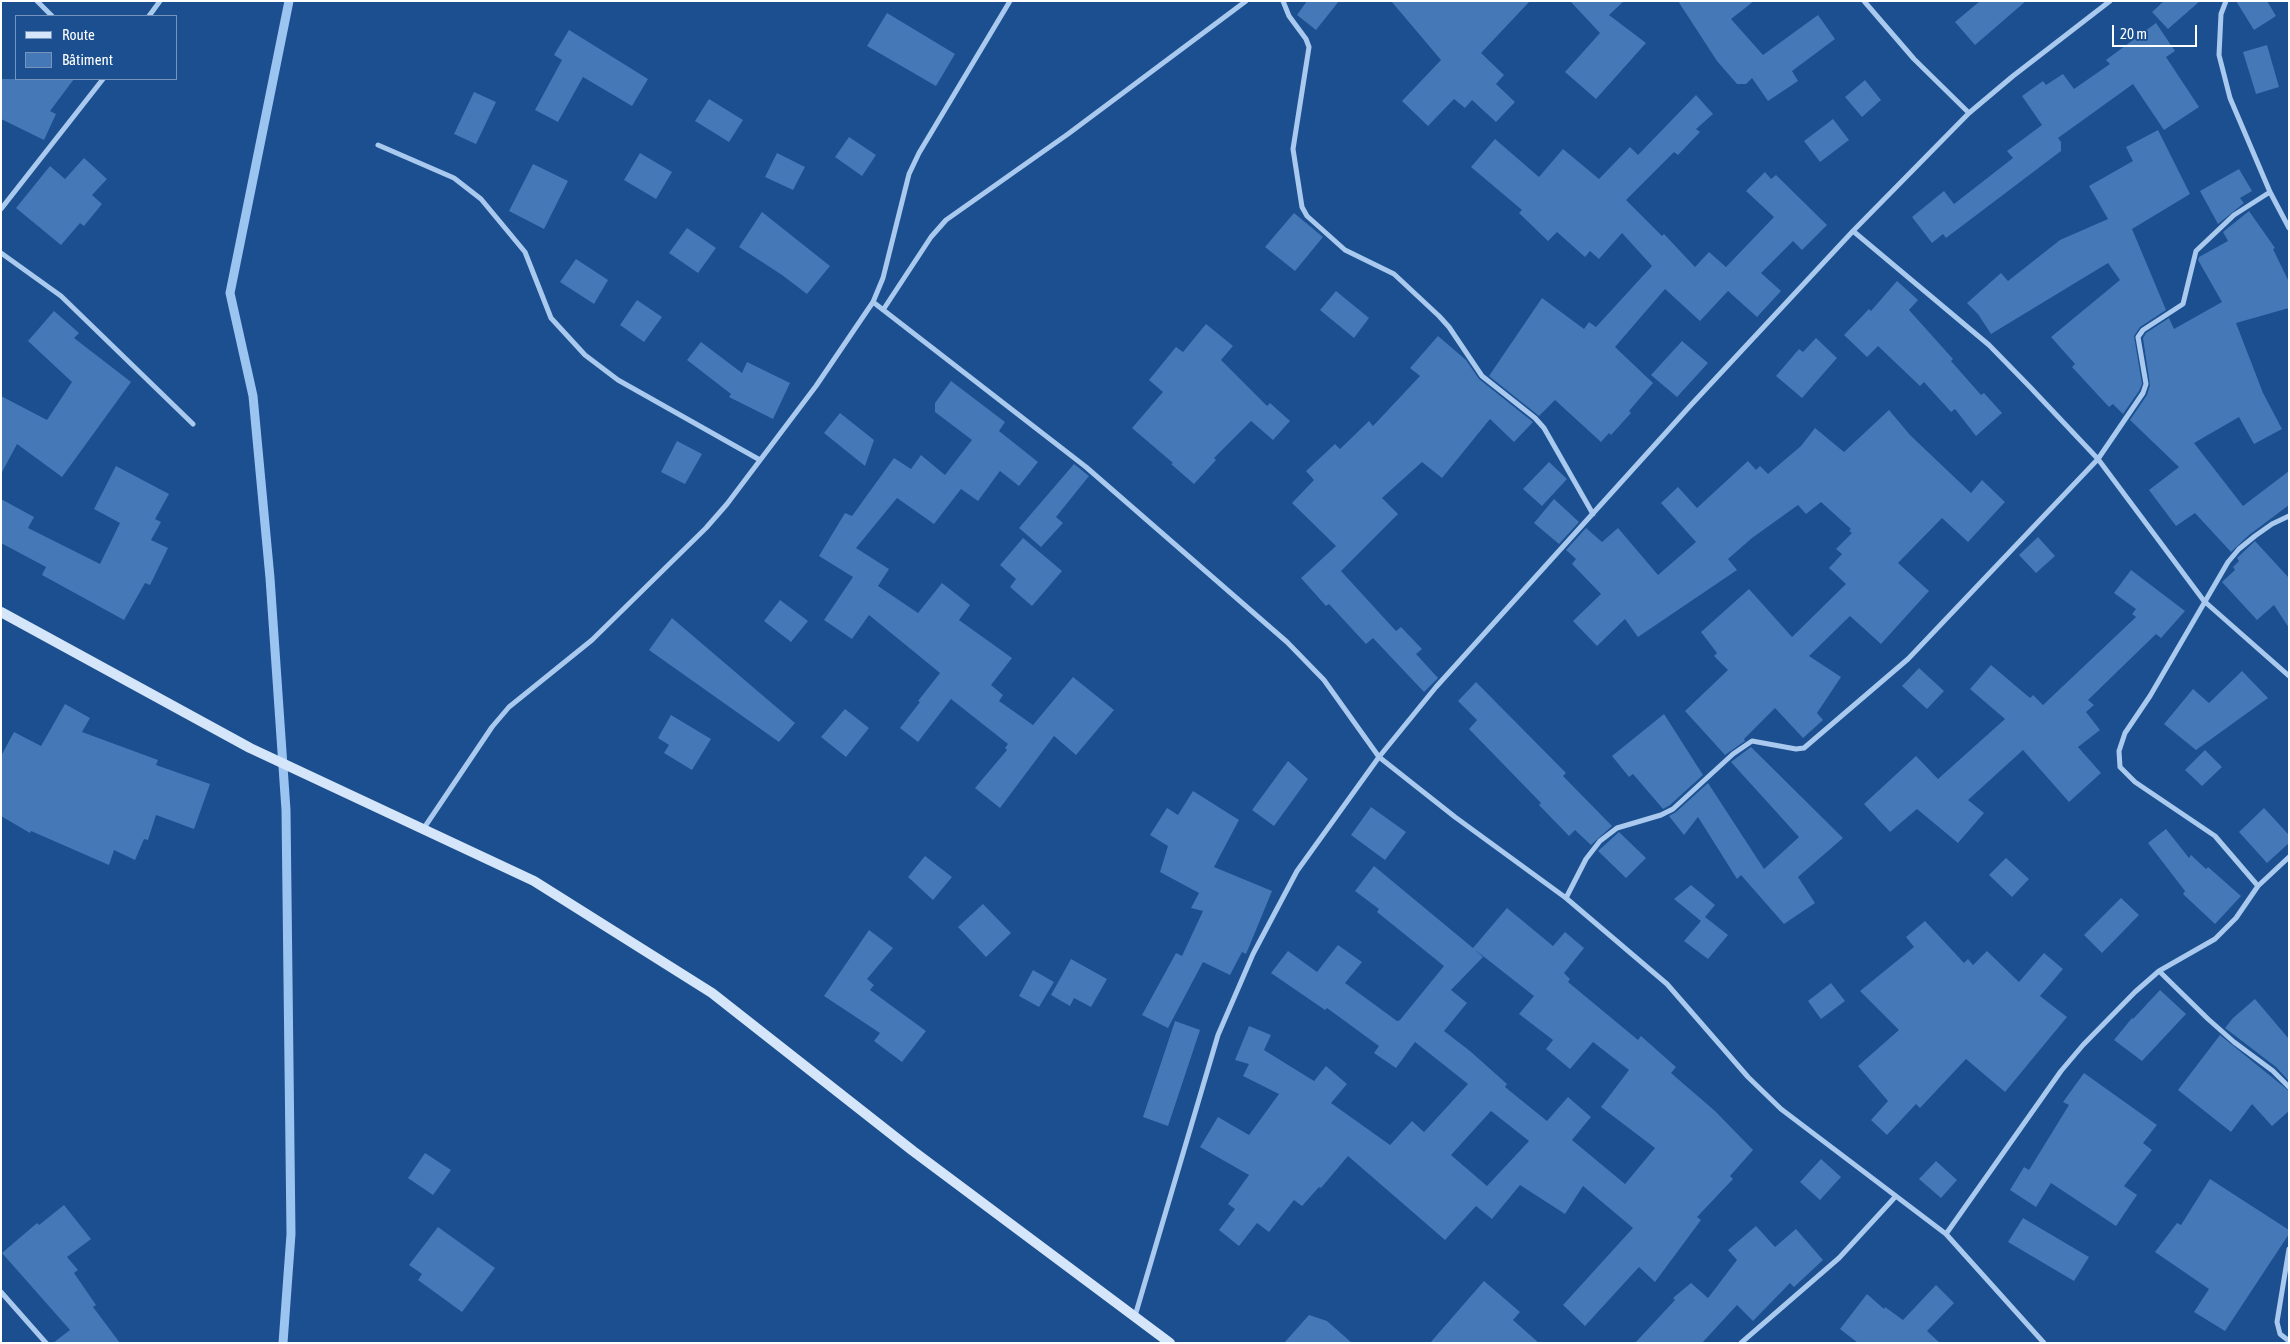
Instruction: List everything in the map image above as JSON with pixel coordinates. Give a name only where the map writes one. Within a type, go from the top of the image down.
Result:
[{"type":"main road","points":[[1,612],[250,748],[534,881],[712,993],[914,1150],[1170,1343]]},
{"type":"street","points":[[37,1],[51,15]]},
{"type":"street","points":[[150,15],[160,1]]},
{"type":"street","points":[[424,828],[492,727],[510,707],[599,634],[706,528],[816,386],[873,302],[883,278],[908,174],[1010,1]]},
{"type":"street","points":[[883,310],[931,237],[946,220],[1068,134],[1246,1]]},
{"type":"street","points":[[1283,1],[1289,16],[1306,38],[1309,47],[1294,149],[1302,207],[1308,216],[1345,250],[1394,274],[1439,316],[1449,327],[1482,376],[1535,418],[1544,428],[1593,514]]},
{"type":"street","points":[[1864,1],[1914,60],[1969,113]]},
{"type":"street","points":[[1135,1317],[1218,1035],[1253,954],[1297,871],[1379,756],[1436,687],[1853,231],[1969,113],[2013,76],[2110,1]]},
{"type":"street","points":[[2226,1],[2220,14],[2219,55],[2230,98],[2270,192],[2289,228]]},
{"type":"street","points":[[1,209],[103,80]]},
{"type":"street","points":[[378,145],[454,178],[481,199],[525,252],[551,318],[585,354],[618,380],[760,460]]},
{"type":"street","points":[[1566,898],[1586,859],[1600,841],[1617,828],[1661,815],[1674,809],[1742,747],[1752,742],[1796,749],[1804,748],[1908,659],[2098,459],[2143,393],[2146,384],[2138,337],[2142,330],[2183,304],[2196,251],[2234,215],[2270,192]]},
{"type":"street","points":[[1853,231],[1989,345],[2098,459],[2204,601],[2289,676]]},
{"type":"street","points":[[1,253],[61,296],[193,424]]},
{"type":"street","points":[[873,302],[1086,467],[1287,642],[1324,680],[1379,756],[1455,817],[1566,898],[1667,984],[1748,1077],[1781,1109],[1946,1234],[2044,1343]]},
{"type":"street","points":[[2258,886],[2215,836],[2136,782],[2120,767],[2119,751],[2125,733],[2150,696],[2228,562],[2239,549],[2272,524],[2289,516]]},
{"type":"street","points":[[1946,1234],[2061,1071],[2135,992],[2160,971],[2215,939],[2236,918],[2258,886],[2289,857]]},
{"type":"street","points":[[2160,971],[2208,1019],[2234,1042],[2273,1071],[2289,1087]]},
{"type":"street","points":[[1741,1343],[1839,1258],[1896,1196]]},
{"type":"street","points":[[2289,1248],[2277,1322],[2280,1334],[2289,1341]]},
{"type":"street","points":[[1,1292],[46,1343]]},
{"type":"building","points":[[1307,1],[1339,1],[1316,30],[1297,15]]},
{"type":"building","points":[[1391,1],[1530,1],[1481,53],[1504,75],[1496,84],[1515,102],[1496,122],[1472,100],[1465,108],[1454,99],[1428,126],[1402,101],[1441,60]]},
{"type":"building","points":[[1570,1],[1624,1],[1609,15],[1646,43],[1596,99],[1565,72],[1600,33]]},
{"type":"building","points":[[1678,1],[1754,1],[1731,19],[1763,55],[1818,15],[1835,39],[1792,71],[1798,81],[1768,101],[1752,78],[1746,84],[1737,84],[1717,61]]},
{"type":"building","points":[[1980,1],[2026,1],[1975,45],[1955,22]]},
{"type":"building","points":[[2164,1],[2200,1],[2168,29],[2152,12]]},
{"type":"building","points":[[2236,1],[2267,1],[2276,16],[2254,30]]},
{"type":"building","points":[[887,13],[955,54],[936,86],[867,46]]},
{"type":"building","points":[[2156,23],[2175,51],[2166,57],[2199,107],[2164,130],[2133,84],[2058,138],[2061,142],[2061,151],[1946,238],[1943,234],[1932,243],[1912,217],[1944,191],[1954,204],[2013,158],[2007,151],[2042,125],[2022,96],[2043,81],[2046,85],[2063,74],[2074,89],[2110,64],[2106,60]]},
{"type":"building","points":[[569,30],[648,79],[632,106],[583,77],[558,122],[535,110],[562,60],[554,55]]},
{"type":"building","points":[[2267,45],[2279,87],[2256,94],[2243,52]]},
{"type":"building","points":[[1,79],[73,80],[50,111],[56,114],[44,140],[1,119]]},
{"type":"building","points":[[1865,80],[1881,100],[1862,117],[1845,97]]},
{"type":"building","points":[[474,92],[496,102],[476,144],[454,134]]},
{"type":"building","points":[[1696,95],[1713,114],[1696,129],[1700,132],[1678,155],[1674,152],[1626,200],[1662,236],[1664,234],[1695,267],[1709,252],[1726,267],[1774,217],[1746,191],[1765,172],[1771,179],[1776,175],[1827,225],[1802,250],[1793,241],[1761,273],[1781,291],[1757,317],[1728,291],[1700,321],[1665,289],[1615,347],[1653,383],[1629,411],[1631,413],[1611,435],[1609,433],[1601,442],[1555,400],[1539,416],[1489,376],[1542,298],[1584,329],[1589,322],[1596,327],[1652,266],[1622,233],[1599,259],[1590,251],[1585,257],[1557,232],[1548,241],[1519,213],[1522,210],[1471,167],[1495,139],[1539,177],[1563,149],[1599,179],[1630,147],[1638,155]]},
{"type":"building","points":[[709,99],[743,120],[729,142],[695,121]]},
{"type":"building","points":[[1833,119],[1849,140],[1820,162],[1804,141]]},
{"type":"building","points":[[2158,130],[2190,194],[2132,229],[2166,310],[2140,327],[2134,336],[2142,384],[2123,414],[2113,404],[2109,407],[2072,367],[2075,364],[2051,337],[2120,280],[2108,263],[1991,334],[1978,314],[1967,303],[2001,273],[2008,281],[2060,240],[2108,219],[2089,186],[2133,161],[2126,147]]},
{"type":"building","points":[[849,137],[876,155],[862,176],[835,157]]},
{"type":"building","points":[[640,153],[672,172],[656,199],[624,180]]},
{"type":"building","points":[[777,153],[805,167],[793,190],[765,177]]},
{"type":"building","points":[[84,158],[107,179],[92,195],[102,204],[84,226],[80,223],[61,245],[16,208],[50,166],[65,179]]},
{"type":"building","points":[[533,164],[568,181],[544,229],[509,211]]},
{"type":"building","points":[[2239,169],[2252,191],[2240,198],[2244,203],[2218,224],[2200,191]]},
{"type":"building","points":[[2249,211],[2275,248],[2273,249],[2289,282],[2289,308],[2236,323],[2263,393],[2282,429],[2254,444],[2239,417],[2194,443],[2243,506],[2289,471],[2289,505],[2249,535],[2231,552],[2195,513],[2176,526],[2149,490],[2179,467],[2130,420],[2147,395],[2150,385],[2143,338],[2146,333],[2169,318],[2174,329],[2222,302],[2198,260],[2199,257],[2228,241],[2223,232]]},
{"type":"building","points":[[762,212],[830,266],[807,294],[739,247]]},
{"type":"building","points":[[1294,213],[1323,237],[1295,271],[1265,247]]},
{"type":"building","points":[[687,228],[716,248],[698,273],[669,253]]},
{"type":"building","points":[[576,259],[608,280],[594,304],[560,282]]},
{"type":"building","points":[[1897,281],[1918,300],[1909,310],[1953,359],[1951,361],[1981,395],[1984,393],[2002,413],[1976,436],[1955,409],[1951,412],[1924,382],[1920,386],[1878,346],[1867,357],[1844,335],[1869,309],[1871,311]]},
{"type":"building","points":[[1336,291],[1369,318],[1354,338],[1320,310]]},
{"type":"building","points":[[637,300],[662,317],[644,342],[620,325]]},
{"type":"building","points":[[54,311],[79,333],[74,338],[131,382],[62,477],[17,444],[1,474],[1,396],[47,420],[72,382],[28,341]]},
{"type":"building","points":[[1206,324],[1233,346],[1221,360],[1267,406],[1270,403],[1290,421],[1273,440],[1251,421],[1214,458],[1216,460],[1194,484],[1171,464],[1173,463],[1132,428],[1163,392],[1149,380],[1176,347],[1183,352]]},
{"type":"building","points":[[1438,336],[1466,360],[1479,379],[1533,422],[1514,442],[1490,419],[1442,478],[1422,462],[1382,498],[1398,514],[1341,571],[1396,631],[1401,627],[1422,649],[1416,654],[1438,678],[1424,692],[1373,638],[1366,644],[1329,604],[1326,606],[1301,578],[1336,546],[1292,503],[1314,480],[1306,471],[1335,444],[1340,449],[1369,421],[1373,426],[1420,376],[1410,368]]},
{"type":"building","points":[[1816,338],[1837,358],[1802,398],[1776,376],[1799,349],[1803,352]]},
{"type":"building","points":[[1682,341],[1708,363],[1677,397],[1651,375]]},
{"type":"building","points":[[701,342],[742,373],[747,362],[790,383],[773,419],[729,397],[731,394],[687,360]]},
{"type":"building","points":[[951,381],[1005,422],[999,431],[1038,462],[1019,486],[1000,471],[978,501],[961,489],[934,524],[897,498],[856,548],[889,569],[878,586],[918,613],[942,583],[970,605],[959,620],[1012,658],[991,685],[1003,695],[999,701],[1033,725],[1073,677],[1114,710],[1076,755],[1054,736],[1000,808],[975,788],[1007,750],[1005,748],[1008,744],[951,699],[918,742],[900,728],[940,673],[869,615],[852,639],[824,620],[853,577],[819,556],[845,513],[852,516],[894,458],[911,469],[921,455],[945,475],[972,440],[935,412],[935,403]]},
{"type":"building","points":[[1889,410],[1910,435],[1971,493],[1982,480],[2005,502],[1968,542],[1942,518],[1898,563],[1929,591],[1881,644],[1850,616],[1809,656],[1841,677],[1817,713],[1823,720],[1803,738],[1775,708],[1744,739],[1745,741],[1725,755],[1685,711],[1728,670],[1714,656],[1717,653],[1701,632],[1749,589],[1792,637],[1846,584],[1829,568],[1842,554],[1836,549],[1852,533],[1849,531],[1851,529],[1821,502],[1806,514],[1798,505],[1752,538],[1728,559],[1737,570],[1638,637],[1625,619],[1597,646],[1573,621],[1601,594],[1572,564],[1576,559],[1566,550],[1586,528],[1602,542],[1618,528],[1658,575],[1696,542],[1661,503],[1678,487],[1697,508],[1748,461],[1756,470],[1760,466],[1768,474],[1801,446],[1815,428],[1844,452]]},
{"type":"building","points":[[840,413],[874,440],[865,466],[824,433]]},
{"type":"building","points":[[677,441],[702,454],[685,484],[661,472]]},
{"type":"building","points":[[1549,462],[1567,479],[1542,506],[1523,489]]},
{"type":"building","points":[[1074,464],[1089,476],[1056,517],[1063,523],[1041,547],[1019,528]]},
{"type":"building","points":[[116,466],[169,494],[155,519],[161,522],[151,540],[168,548],[150,585],[145,583],[124,620],[42,575],[46,567],[1,543],[1,499],[34,517],[28,528],[100,564],[120,523],[94,509]]},
{"type":"building","points":[[1554,499],[1579,522],[1559,544],[1534,523]]},
{"type":"building","points":[[2038,537],[2055,556],[2036,573],[2019,555]]},
{"type":"building","points":[[1023,538],[1062,571],[1032,606],[1010,587],[1016,579],[1000,565]]},
{"type":"building","points":[[2255,541],[2289,578],[2289,628],[2274,605],[2257,620],[2222,582],[2235,570],[2233,567],[2239,561],[2237,558]]},
{"type":"building","points":[[2131,570],[2185,611],[2161,638],[2156,634],[2088,700],[2094,705],[2086,712],[2100,730],[2078,747],[2101,773],[2069,802],[2023,750],[1968,800],[1984,813],[1958,843],[1917,809],[1890,832],[1864,804],[1916,756],[1938,779],[2005,719],[1970,689],[1991,665],[2030,698],[2033,695],[2043,705],[2136,617],[2132,614],[2136,609],[2114,593]]},
{"type":"building","points":[[780,600],[808,621],[791,642],[764,621]]},
{"type":"building","points":[[672,618],[795,723],[779,742],[649,650]]},
{"type":"building","points":[[1919,668],[1944,691],[1927,709],[1902,686]]},
{"type":"building","points":[[2242,671],[2268,698],[2196,750],[2164,724],[2193,689],[2209,703]]},
{"type":"building","points":[[1476,682],[1566,773],[1563,776],[1612,826],[1591,845],[1575,830],[1569,836],[1539,805],[1541,803],[1469,729],[1477,720],[1458,701]]},
{"type":"building","points":[[65,704],[90,718],[82,732],[158,760],[156,765],[210,784],[194,829],[156,815],[148,840],[144,839],[135,860],[114,850],[109,865],[31,831],[30,833],[1,816],[1,756],[14,732],[41,746]]},
{"type":"building","points":[[845,709],[869,728],[846,757],[821,737]]},
{"type":"building","points":[[1664,714],[1703,775],[1663,809],[1633,774],[1629,777],[1612,756]]},
{"type":"building","points":[[671,715],[711,739],[692,770],[664,753],[669,745],[658,738]]},
{"type":"building","points":[[1751,747],[1843,838],[1798,877],[1815,903],[1784,924],[1741,875],[1737,879],[1698,817],[1684,835],[1669,816],[1708,783],[1764,869],[1799,837],[1731,762]]},
{"type":"building","points":[[2205,750],[2222,767],[2202,786],[2185,770]]},
{"type":"building","points":[[1288,761],[1308,779],[1274,826],[1252,810]]},
{"type":"building","points":[[1193,791],[1239,820],[1214,867],[1272,891],[1246,954],[1242,952],[1230,975],[1203,962],[1168,1028],[1142,1015],[1176,953],[1182,956],[1203,911],[1191,908],[1199,893],[1160,872],[1168,846],[1150,835],[1167,808],[1178,815]]},
{"type":"building","points":[[1371,807],[1406,832],[1385,860],[1351,835]]},
{"type":"building","points":[[2264,808],[2289,835],[2289,843],[2267,863],[2239,832]]},
{"type":"building","points":[[2166,829],[2189,858],[2191,855],[2206,869],[2208,867],[2241,896],[2215,924],[2183,894],[2185,891],[2148,843]]},
{"type":"building","points":[[1619,832],[1646,858],[1626,878],[1598,851]]},
{"type":"building","points":[[925,856],[952,877],[933,900],[908,877]]},
{"type":"building","points":[[2006,858],[2029,879],[2012,897],[1989,875]]},
{"type":"building","points":[[1374,866],[1473,948],[1507,908],[1553,946],[1565,932],[1584,948],[1564,973],[1570,979],[1568,982],[1638,1040],[1641,1036],[1676,1067],[1671,1073],[1715,1111],[1753,1150],[1730,1176],[1733,1179],[1697,1217],[1701,1220],[1655,1282],[1639,1267],[1585,1326],[1563,1305],[1633,1228],[1583,1186],[1565,1214],[1520,1185],[1492,1219],[1476,1206],[1445,1240],[1348,1156],[1321,1188],[1319,1187],[1302,1206],[1294,1200],[1269,1232],[1257,1223],[1239,1246],[1219,1230],[1235,1209],[1228,1204],[1249,1175],[1200,1147],[1218,1117],[1249,1135],[1279,1094],[1243,1076],[1249,1064],[1235,1060],[1249,1026],[1271,1035],[1264,1050],[1314,1081],[1326,1066],[1347,1084],[1331,1103],[1390,1145],[1412,1121],[1424,1132],[1468,1084],[1415,1042],[1396,1068],[1374,1053],[1379,1046],[1327,1008],[1325,1010],[1271,973],[1288,951],[1317,972],[1338,945],[1362,962],[1345,983],[1397,1021],[1400,1020],[1444,966],[1377,912],[1379,909],[1355,891]],"holes":[[[1474,949],[1534,996],[1519,1014],[1553,1040],[1546,1049],[1570,1069],[1593,1042],[1629,1070],[1601,1107],[1655,1148],[1625,1184],[1572,1140],[1591,1117],[1568,1097],[1547,1121],[1505,1087],[1507,1084],[1470,1051],[1444,1031],[1467,1003],[1451,990],[1483,957]],[[1491,1111],[1529,1141],[1487,1186],[1451,1155]]]},
{"type":"building","points":[[1691,885],[1715,905],[1705,917],[1728,935],[1708,959],[1684,941],[1701,921],[1674,899]]},
{"type":"building","points":[[2121,898],[2139,915],[2102,953],[2084,935]]},
{"type":"building","points":[[983,904],[1011,933],[986,957],[958,927]]},
{"type":"building","points":[[1925,921],[1964,963],[1968,959],[1973,965],[1987,951],[2019,982],[2044,953],[2063,969],[2040,996],[2067,1017],[2005,1092],[1966,1059],[1920,1108],[1916,1104],[1887,1135],[1871,1120],[1888,1101],[1858,1066],[1899,1030],[1860,991],[1914,947],[1906,937]]},
{"type":"building","points":[[869,930],[893,948],[867,979],[874,985],[870,990],[926,1031],[902,1062],[874,1041],[880,1033],[824,996]]},
{"type":"building","points":[[1071,959],[1107,979],[1091,1007],[1074,998],[1070,1006],[1051,995]]},
{"type":"building","points":[[1033,970],[1054,982],[1039,1007],[1019,996]]},
{"type":"building","points":[[1831,983],[1845,1001],[1821,1019],[1808,1001]]},
{"type":"building","points":[[2160,990],[2186,1014],[2142,1061],[2114,1040],[2132,1018]]},
{"type":"building","points":[[2255,999],[2289,1039],[2289,1081],[2276,1067],[2225,1028],[2233,1018]]},
{"type":"building","points":[[1175,1021],[1200,1030],[1168,1126],[1143,1117]]},
{"type":"building","points":[[2220,1035],[2289,1091],[2289,1111],[2272,1126],[2252,1104],[2231,1132],[2178,1090]]},
{"type":"building","points":[[2084,1073],[2157,1125],[2143,1143],[2152,1150],[2124,1186],[2137,1195],[2116,1226],[2051,1183],[2036,1207],[2010,1190],[2024,1167],[2029,1170],[2069,1105],[2063,1102]]},
{"type":"building","points":[[425,1153],[451,1170],[433,1195],[408,1178]]},
{"type":"building","points":[[1821,1159],[1841,1177],[1820,1200],[1800,1182]]},
{"type":"building","points":[[1936,1161],[1957,1180],[1941,1198],[1919,1179]]},
{"type":"building","points":[[2210,1179],[2289,1230],[2289,1234],[2225,1331],[2194,1312],[2209,1289],[2155,1252],[2177,1223],[2181,1225]]},
{"type":"building","points":[[64,1205],[91,1239],[67,1257],[78,1270],[74,1273],[96,1305],[93,1307],[120,1343],[53,1343],[70,1330],[2,1253],[37,1223],[39,1225]]},
{"type":"building","points":[[2023,1218],[2089,1257],[2074,1281],[2008,1242]]},
{"type":"building","points":[[1756,1226],[1775,1247],[1796,1229],[1823,1260],[1794,1287],[1790,1283],[1753,1321],[1737,1305],[1702,1343],[1635,1343],[1675,1300],[1673,1298],[1691,1283],[1708,1298],[1737,1260],[1728,1250]]},
{"type":"building","points":[[438,1227],[495,1268],[462,1312],[418,1280],[422,1274],[409,1265]]},
{"type":"building","points":[[1484,1281],[1520,1312],[1513,1320],[1539,1343],[1430,1343]]},
{"type":"building","points":[[1936,1285],[1954,1303],[1927,1331],[1940,1343],[1858,1343],[1840,1329],[1867,1294],[1884,1309],[1885,1307],[1903,1320]]},
{"type":"building","points":[[1309,1315],[1327,1321],[1352,1343],[1284,1343]]},
{"type":"waterway","points":[[283,1343],[291,1234],[286,810],[270,578],[253,396],[230,293],[289,1]]}]
